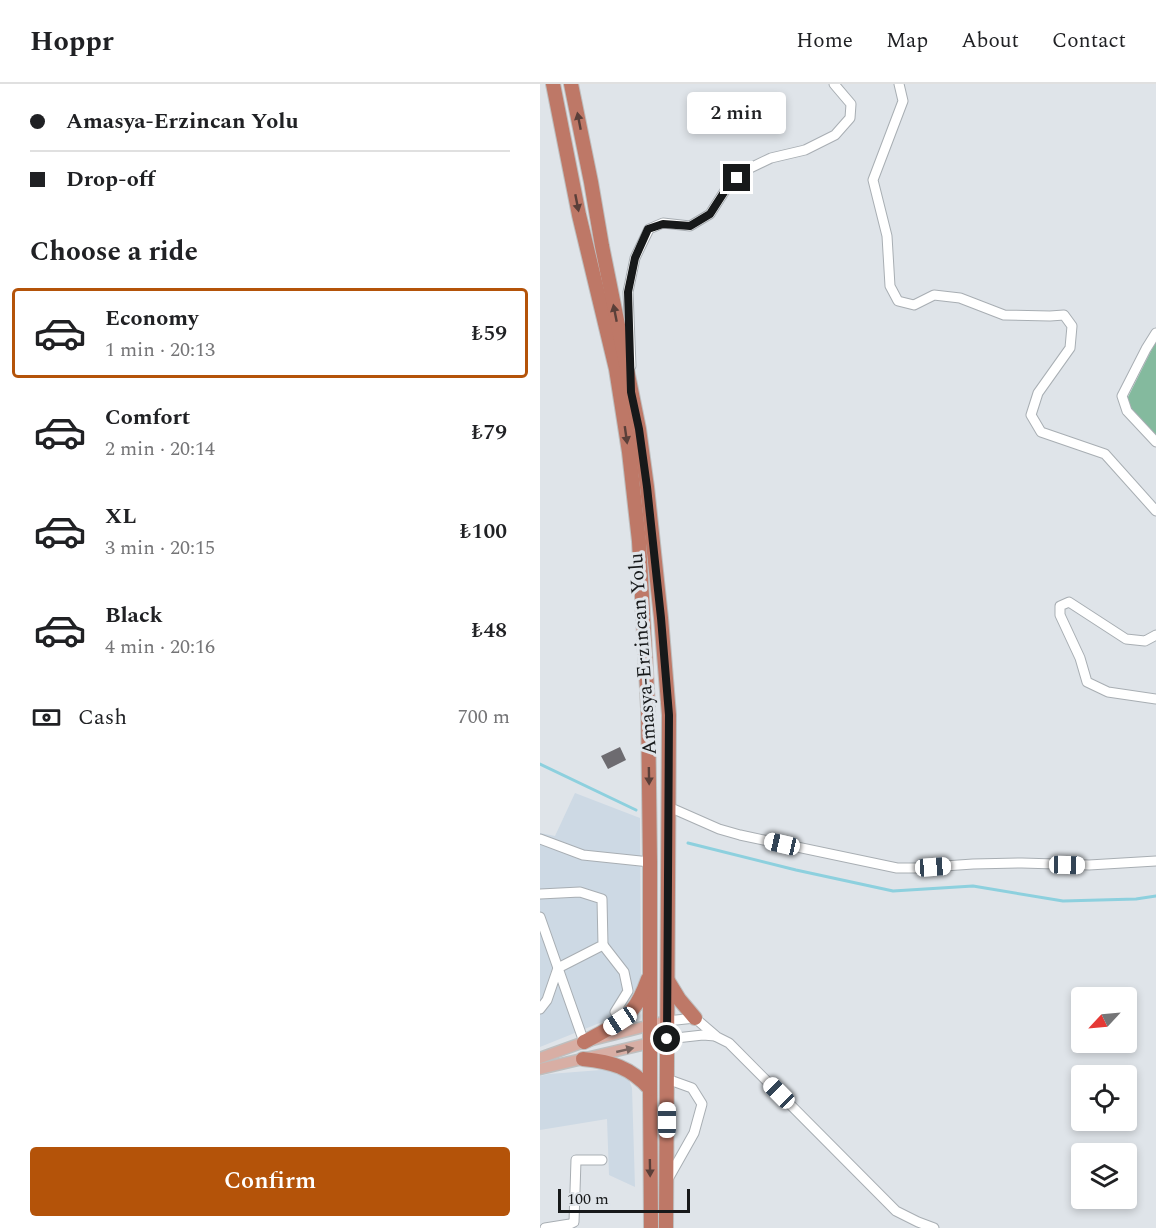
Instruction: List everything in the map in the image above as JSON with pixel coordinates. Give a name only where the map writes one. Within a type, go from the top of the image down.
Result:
[{"type":"highway","points":[[553,84],[579,215],[616,369],[639,541],[648,708],[651,1228]]},
{"type":"highway","name":"Amasya-Erzincan Yolu","points":[[571,84],[639,429],[661,618],[669,715],[666,1228]]},
{"type":"highway","points":[[584,1042],[626,1016],[637,1003],[650,975]]},
{"type":"highway","points":[[667,979],[679,999],[695,1018]]},
{"type":"highway","points":[[583,1059],[599,1060],[623,1067],[636,1075],[650,1089]]},
{"type":"main road","points":[[540,1058],[584,1042],[667,1021]]},
{"type":"main road","points":[[540,1069],[667,1039]]},
{"type":"street","points":[[631,392],[628,292],[635,258],[648,229],[663,224],[690,226],[710,214],[728,186],[746,170],[771,159],[805,150],[835,135],[850,118],[851,104],[834,84]]},
{"type":"street","points":[[899,84],[903,101],[873,180],[887,236],[890,286],[898,301],[914,305],[934,295],[960,298],[1004,315],[1064,315],[1072,326],[1070,348],[1038,393],[1031,414],[1041,432],[1105,454],[1156,511]]},
{"type":"street","points":[[1156,333],[1122,396],[1127,411],[1156,442]]},
{"type":"street","points":[[1156,635],[1144,641],[1126,639],[1069,602],[1060,606],[1060,615],[1080,658],[1087,682],[1108,692],[1156,699]]},
{"type":"street","points":[[669,807],[719,829],[740,835],[897,868],[999,864],[1089,865],[1156,861]]},
{"type":"street","points":[[540,840],[583,855],[650,862]]},
{"type":"street","points":[[540,894],[580,892],[602,899],[603,945],[624,972],[628,991],[615,1012]]},
{"type":"street","points":[[540,917],[584,1042]]},
{"type":"street","points":[[540,1009],[547,1000],[558,968],[603,945]]},
{"type":"street","points":[[667,1021],[695,1018],[736,1049],[896,1211],[934,1228]]},
{"type":"street","points":[[667,1039],[703,1035],[717,1036]]},
{"type":"street","points":[[667,1078],[692,1088],[702,1104],[694,1133],[667,1181]]},
{"type":"street","points":[[545,1228],[574,1222],[576,1160],[602,1160]]},
{"type":"shaded area","points":[[575,793],[640,818],[641,982],[626,1009],[607,1020],[540,1047],[540,833],[555,836]]},
{"type":"shaded area","points":[[614,1069],[624,1074],[632,1088],[635,1187],[609,1175],[607,1119],[540,1130],[540,1076]]},
{"type":"green space","points":[[1156,341],[1156,441],[1131,418],[1126,401]]},
{"type":"building","points":[[620,747],[626,760],[608,769],[601,756]]},
{"type":"waterway","points":[[540,764],[636,810]]},
{"type":"waterway","points":[[688,843],[893,891],[973,886],[1063,901],[1136,899],[1156,896]]},
{"type":"route","points":[[667,1039],[669,715],[654,541],[639,429],[631,392],[628,292],[635,258],[648,229],[663,224],[690,226],[710,214],[728,186],[737,178]]}]
